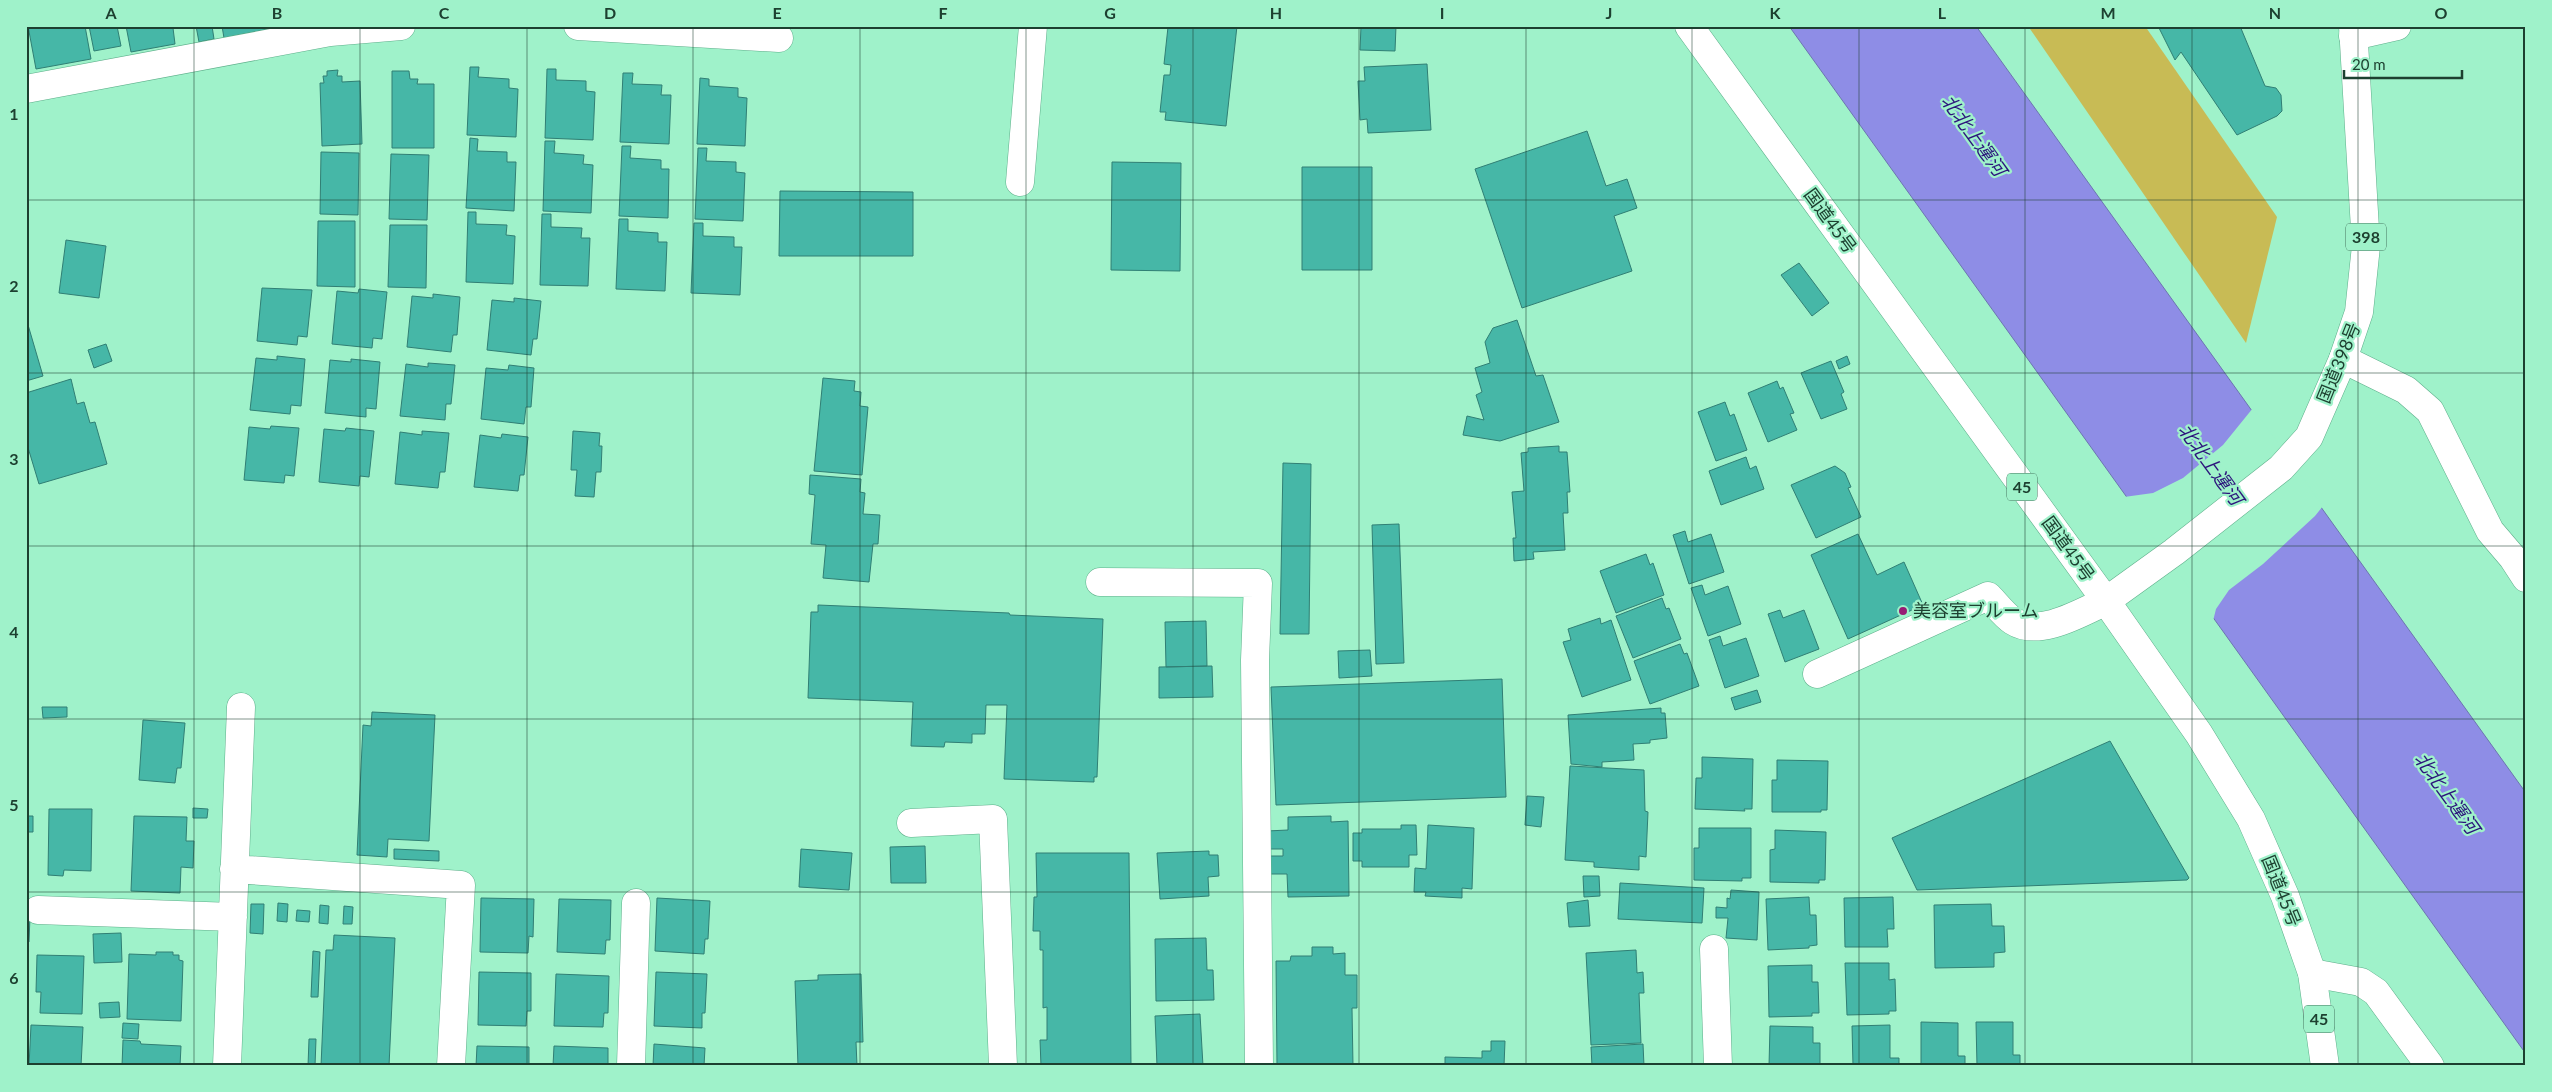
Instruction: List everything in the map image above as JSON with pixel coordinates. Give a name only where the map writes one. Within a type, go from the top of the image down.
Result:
[{"type":"main road","points":[[26,89],[330,29],[401,26]]},
{"type":"main road","points":[[578,26],[779,38]]},
{"type":"main road","points":[[1020,182],[1033,26]]},
{"type":"main road","name":"国道45号","points":[[1689,26],[2106,601],[2199,734],[2251,819],[2285,896],[2312,972],[2325,1066]]},
{"type":"main road","points":[[2353,31],[2397,26]]},
{"type":"main road","name":"国道398号","points":[[1817,674],[1988,596],[2014,622],[2039,627],[2064,620],[2106,601],[2148,572],[2281,468],[2309,437],[2343,359],[2359,312],[2366,246],[2353,31]]},
{"type":"main road","points":[[2343,359],[2406,390],[2430,411],[2490,531],[2522,566]]},
{"type":"main road","points":[[1100,582],[1258,583],[1255,660],[1259,1066]]},
{"type":"main road","points":[[227,1066],[241,707]]},
{"type":"main road","points":[[912,823],[993,819],[1003,1066]]},
{"type":"main road","points":[[234,869],[461,885],[451,1066]]},
{"type":"main road","points":[[631,1066],[636,903]]},
{"type":"main road","points":[[38,910],[233,917]]},
{"type":"main road","points":[[1714,949],[1718,1066]]},
{"type":"main road","points":[[2312,972],[2362,982],[2376,992],[2430,1066]]},
{"type":"shaded area","points":[[2028,26],[2145,26],[2277,217],[2246,343]]},
{"type":"water","name":"北北上運河","points":[[1789,26],[1976,26],[2526,793],[2526,1054]]},
{"type":"pier","points":[[2253,408],[2323,506],[2315,516],[2263,564],[2229,590],[2216,609],[2213,621],[2124,497],[2153,493],[2183,478],[2223,445]]},
{"type":"building","points":[[28,26],[85,26],[91,59],[36,69]]},
{"type":"building","points":[[89,26],[117,26],[121,46],[94,51]]},
{"type":"building","points":[[126,26],[178,26],[173,28],[175,44],[131,52]]},
{"type":"building","points":[[196,26],[212,26],[214,39],[199,42]]},
{"type":"building","points":[[222,26],[285,26],[224,38]]},
{"type":"building","points":[[1237,26],[1226,126],[1165,120],[1166,112],[1160,112],[1164,75],[1170,75],[1171,65],[1164,64],[1168,27]]},
{"type":"building","points":[[1361,26],[1396,26],[1395,51],[1360,50]]},
{"type":"building","points":[[2158,26],[2240,26],[2265,86],[2276,88],[2281,95],[2282,111],[2277,116],[2237,135],[2181,52],[2175,60]]},
{"type":"building","points":[[1427,64],[1431,130],[1368,133],[1367,119],[1360,120],[1358,81],[1365,81],[1364,67]]},
{"type":"building","points":[[470,67],[479,67],[478,77],[509,79],[509,88],[518,89],[516,137],[467,135]]},
{"type":"building","points":[[547,69],[556,69],[556,80],[586,81],[586,91],[595,92],[593,140],[545,138]]},
{"type":"building","points":[[338,70],[337,76],[342,76],[342,82],[360,81],[362,144],[322,146],[320,83],[324,83],[323,76],[327,76],[327,71]]},
{"type":"building","points":[[392,71],[409,71],[410,79],[418,79],[417,84],[434,84],[434,148],[392,148]]},
{"type":"building","points":[[623,73],[633,73],[632,84],[662,85],[661,95],[671,95],[669,144],[620,142]]},
{"type":"building","points":[[700,78],[709,79],[709,86],[738,88],[738,97],[747,98],[745,146],[697,144]]},
{"type":"building","points":[[1587,131],[1606,186],[1627,179],[1637,208],[1614,216],[1632,271],[1522,308],[1475,169]]},
{"type":"building","points":[[470,138],[478,139],[477,151],[507,152],[507,162],[516,162],[514,211],[466,208]]},
{"type":"building","points":[[545,141],[555,141],[554,153],[584,155],[583,164],[593,165],[591,213],[543,211]]},
{"type":"building","points":[[622,146],[631,146],[630,158],[661,160],[661,169],[669,169],[668,218],[619,216]]},
{"type":"building","points":[[698,148],[707,148],[706,161],[736,162],[736,172],[745,173],[743,221],[695,219]]},
{"type":"building","points":[[321,152],[359,153],[358,215],[320,214]]},
{"type":"building","points":[[391,154],[429,155],[427,220],[389,219]]},
{"type":"building","points":[[1112,162],[1181,163],[1180,271],[1111,270]]},
{"type":"building","points":[[1302,167],[1372,167],[1372,270],[1302,270]]},
{"type":"building","points":[[780,191],[913,192],[913,256],[779,256]]},
{"type":"building","points":[[468,212],[476,212],[476,224],[507,225],[506,235],[515,236],[513,284],[466,282]]},
{"type":"building","points":[[542,214],[551,214],[551,227],[582,228],[581,238],[590,238],[588,286],[540,285]]},
{"type":"building","points":[[619,219],[628,219],[628,231],[658,233],[658,242],[667,242],[665,291],[616,289]]},
{"type":"building","points":[[318,221],[355,221],[355,287],[317,286]]},
{"type":"building","points":[[694,223],[703,223],[703,236],[734,237],[734,247],[742,247],[740,295],[691,293]]},
{"type":"building","points":[[390,225],[427,225],[426,288],[388,287]]},
{"type":"building","points":[[66,240],[106,246],[99,298],[59,293]]},
{"type":"building","points":[[1799,263],[1829,303],[1812,316],[1781,275]]},
{"type":"building","points":[[262,288],[312,290],[307,337],[298,336],[297,345],[257,341]]},
{"type":"building","points":[[359,289],[387,292],[382,339],[373,338],[372,348],[332,344],[337,291],[358,293]]},
{"type":"building","points":[[433,294],[460,297],[457,335],[453,335],[451,352],[407,347],[412,296],[433,298]]},
{"type":"building","points":[[514,298],[541,301],[537,339],[533,339],[531,355],[487,350],[492,300],[514,302]]},
{"type":"building","points":[[26,318],[43,376],[26,381]]},
{"type":"building","points":[[1517,320],[1536,376],[1543,375],[1559,422],[1500,441],[1463,435],[1467,416],[1484,420],[1476,395],[1482,392],[1475,368],[1490,363],[1485,342],[1493,328]]},
{"type":"building","points":[[106,344],[112,361],[94,368],[88,350]]},
{"type":"building","points":[[277,356],[305,359],[301,406],[291,405],[290,414],[250,410],[256,358],[277,360]]},
{"type":"building","points":[[1847,356],[1850,364],[1839,369],[1836,361]]},
{"type":"building","points":[[351,359],[380,362],[376,409],[366,408],[366,417],[325,413],[330,360],[351,362]]},
{"type":"building","points":[[1831,361],[1844,392],[1841,394],[1847,409],[1821,419],[1801,373]]},
{"type":"building","points":[[428,363],[455,365],[451,404],[446,404],[445,420],[400,416],[406,364],[428,367]]},
{"type":"building","points":[[509,365],[534,368],[531,407],[526,407],[524,424],[481,419],[486,368],[508,370]]},
{"type":"building","points":[[823,378],[855,381],[854,391],[861,392],[860,406],[868,407],[862,475],[814,471]]},
{"type":"building","points":[[71,379],[77,404],[84,402],[90,423],[95,422],[107,464],[39,484],[26,441],[26,393]]},
{"type":"building","points":[[1777,381],[1780,389],[1783,387],[1794,413],[1790,414],[1797,430],[1768,442],[1748,393]]},
{"type":"building","points":[[1725,402],[1730,416],[1734,414],[1747,450],[1716,461],[1698,412]]},
{"type":"building","points":[[271,426],[299,428],[294,476],[285,475],[284,483],[244,480],[249,427],[270,429]]},
{"type":"building","points":[[346,428],[374,431],[369,477],[360,476],[359,486],[319,482],[324,429],[345,431]]},
{"type":"building","points":[[422,431],[449,433],[445,472],[440,472],[438,488],[395,484],[400,432],[422,435]]},
{"type":"building","points":[[573,431],[600,433],[599,446],[602,446],[601,472],[596,472],[594,497],[575,496],[577,470],[571,470]]},
{"type":"building","points":[[502,434],[528,437],[524,475],[520,475],[518,491],[474,487],[480,435],[501,438]]},
{"type":"building","points":[[1559,446],[1559,452],[1567,452],[1570,492],[1567,492],[1568,513],[1563,513],[1565,550],[1533,552],[1534,559],[1514,561],[1513,538],[1516,538],[1512,492],[1524,491],[1521,453],[1528,452],[1528,448]]},
{"type":"building","points":[[1746,457],[1750,469],[1756,466],[1764,489],[1721,505],[1709,471]]},
{"type":"building","points":[[1283,463],[1311,464],[1309,634],[1280,634]]},
{"type":"building","points":[[1835,466],[1845,473],[1851,487],[1848,488],[1861,517],[1816,538],[1791,485]]},
{"type":"building","points":[[810,475],[861,479],[860,492],[865,493],[863,514],[880,515],[878,544],[873,544],[869,582],[823,578],[826,545],[811,544],[815,495],[809,494]]},
{"type":"building","points":[[1399,524],[1404,663],[1376,664],[1372,525]]},
{"type":"building","points":[[1685,531],[1688,542],[1711,534],[1724,572],[1689,584],[1673,535]]},
{"type":"building","points":[[1858,534],[1877,575],[1904,562],[1923,605],[1848,639],[1811,555]]},
{"type":"building","points":[[1646,554],[1650,565],[1653,563],[1664,595],[1616,613],[1600,571]]},
{"type":"building","points":[[1702,585],[1705,595],[1728,586],[1741,624],[1708,636],[1691,588]]},
{"type":"building","points":[[1662,598],[1666,609],[1669,608],[1681,639],[1633,658],[1616,616]]},
{"type":"building","points":[[818,605],[1103,619],[1097,777],[1094,777],[1094,782],[1004,779],[1007,705],[986,705],[985,734],[972,734],[972,743],[945,742],[944,747],[911,746],[913,702],[808,698],[811,612],[818,612]]},
{"type":"building","points":[[1780,610],[1783,618],[1804,610],[1819,649],[1785,662],[1768,614]]},
{"type":"building","points":[[1600,618],[1601,624],[1611,620],[1631,680],[1582,697],[1563,642],[1571,640],[1568,629]]},
{"type":"building","points":[[1206,621],[1207,666],[1166,667],[1165,622]]},
{"type":"building","points":[[1720,636],[1723,646],[1746,638],[1759,676],[1725,688],[1709,640]]},
{"type":"building","points":[[1680,644],[1684,654],[1687,653],[1699,686],[1650,704],[1634,661]]},
{"type":"building","points":[[1370,650],[1372,676],[1339,678],[1338,651]]},
{"type":"building","points":[[1212,666],[1213,697],[1159,698],[1159,667]]},
{"type":"building","points":[[1502,679],[1506,797],[1276,805],[1271,687]]},
{"type":"building","points":[[1757,690],[1761,702],[1735,710],[1731,698]]},
{"type":"building","points":[[42,707],[67,707],[67,717],[43,718]]},
{"type":"building","points":[[1661,708],[1661,713],[1665,713],[1667,738],[1650,740],[1650,743],[1633,744],[1634,760],[1602,762],[1602,767],[1571,764],[1568,715]]},
{"type":"building","points":[[372,712],[435,715],[429,841],[388,839],[387,857],[357,855],[363,725],[371,726]]},
{"type":"building","points":[[143,720],[185,723],[181,768],[177,768],[175,783],[139,780]]},
{"type":"building","points":[[2110,741],[2189,878],[2187,880],[1917,890],[1892,838]]},
{"type":"building","points":[[1702,757],[1753,759],[1752,809],[1744,809],[1745,811],[1695,809],[1696,778],[1702,778]]},
{"type":"building","points":[[1777,760],[1828,761],[1827,810],[1821,810],[1821,812],[1772,812],[1772,780],[1777,780]]},
{"type":"building","points":[[1570,766],[1644,770],[1645,811],[1648,812],[1646,857],[1639,856],[1639,870],[1594,867],[1594,862],[1565,860]]},
{"type":"building","points":[[1527,796],[1544,797],[1541,827],[1525,825]]},
{"type":"building","points":[[193,808],[208,809],[207,818],[193,818]]},
{"type":"building","points":[[49,809],[92,809],[91,871],[64,870],[63,876],[48,875]]},
{"type":"building","points":[[26,816],[33,816],[33,832],[26,832]]},
{"type":"building","points":[[134,816],[187,817],[186,841],[194,841],[193,868],[181,867],[180,893],[131,891]]},
{"type":"building","points":[[1331,816],[1331,822],[1348,821],[1349,896],[1288,897],[1287,874],[1269,874],[1268,856],[1283,856],[1283,849],[1267,849],[1267,831],[1288,830],[1288,817]]},
{"type":"building","points":[[1401,825],[1416,825],[1417,855],[1409,855],[1409,867],[1362,867],[1362,861],[1353,861],[1353,833],[1362,833],[1362,829],[1401,829]]},
{"type":"building","points":[[1428,825],[1474,828],[1472,889],[1462,888],[1462,898],[1425,896],[1426,892],[1414,892],[1415,868],[1426,869]]},
{"type":"building","points":[[1699,828],[1751,828],[1751,878],[1742,878],[1742,881],[1694,880],[1694,848],[1699,848]]},
{"type":"building","points":[[1775,830],[1826,832],[1825,880],[1819,880],[1819,883],[1770,882],[1770,850],[1775,849]]},
{"type":"building","points":[[925,846],[926,883],[891,883],[890,847]]},
{"type":"building","points":[[394,849],[439,851],[439,861],[394,859]]},
{"type":"building","points":[[801,849],[852,853],[849,890],[799,887]]},
{"type":"building","points":[[1209,851],[1209,855],[1218,855],[1219,876],[1208,877],[1209,896],[1160,899],[1157,853]]},
{"type":"building","points":[[1036,853],[1129,853],[1131,1066],[1041,1066],[1040,1040],[1047,1040],[1047,1007],[1043,1008],[1043,950],[1040,950],[1040,931],[1033,931],[1034,897],[1037,897]]},
{"type":"building","points":[[1583,876],[1599,876],[1600,896],[1584,897]]},
{"type":"building","points":[[1620,883],[1704,888],[1702,923],[1618,919]]},
{"type":"building","points":[[1731,890],[1759,892],[1757,940],[1726,938],[1728,918],[1716,918],[1716,907],[1727,908],[1727,898],[1730,899]]},
{"type":"building","points":[[1809,897],[1810,915],[1816,915],[1817,945],[1809,946],[1809,948],[1768,950],[1766,899]]},
{"type":"building","points":[[1893,897],[1894,929],[1887,929],[1888,947],[1845,947],[1844,898]]},
{"type":"building","points":[[481,898],[534,899],[533,937],[529,936],[528,953],[480,952]]},
{"type":"building","points":[[657,898],[710,901],[708,939],[705,939],[704,954],[655,951]]},
{"type":"building","points":[[559,899],[611,900],[610,940],[606,940],[605,954],[557,952]]},
{"type":"building","points":[[1588,900],[1590,926],[1569,927],[1567,903]]},
{"type":"building","points":[[278,903],[288,904],[287,922],[277,921]]},
{"type":"building","points":[[251,904],[264,904],[263,934],[250,933]]},
{"type":"building","points":[[1991,904],[1992,926],[2004,926],[2005,952],[1994,953],[1994,967],[1935,968],[1934,905]]},
{"type":"building","points":[[320,905],[329,906],[328,924],[319,923]]},
{"type":"building","points":[[344,906],[353,907],[352,924],[343,924]]},
{"type":"building","points":[[297,910],[310,911],[309,922],[296,921]]},
{"type":"building","points":[[26,915],[30,916],[29,942],[26,942]]},
{"type":"building","points":[[121,933],[122,962],[94,963],[93,934]]},
{"type":"building","points":[[334,935],[395,938],[389,1066],[321,1066],[326,950],[333,950]]},
{"type":"building","points":[[1206,938],[1207,970],[1213,970],[1214,1000],[1156,1001],[1155,939]]},
{"type":"building","points":[[1312,947],[1333,947],[1333,954],[1345,953],[1345,975],[1357,975],[1357,1008],[1352,1008],[1353,1066],[1277,1066],[1276,961],[1290,961],[1291,956],[1312,956]]},
{"type":"building","points":[[1636,950],[1637,973],[1643,972],[1644,993],[1639,993],[1641,1043],[1591,1045],[1586,953]]},
{"type":"building","points":[[313,951],[320,952],[318,997],[311,997]]},
{"type":"building","points":[[156,952],[173,952],[173,955],[179,955],[179,960],[183,961],[181,1021],[127,1019],[129,954],[156,955]]},
{"type":"building","points":[[37,955],[84,956],[82,1014],[40,1013],[41,992],[36,992]]},
{"type":"building","points":[[1845,963],[1889,963],[1889,980],[1895,979],[1896,1011],[1889,1011],[1889,1014],[1847,1015]]},
{"type":"building","points":[[1812,965],[1812,982],[1818,982],[1819,1013],[1812,1013],[1812,1016],[1769,1017],[1768,966]]},
{"type":"building","points":[[479,972],[531,973],[531,1011],[527,1011],[526,1026],[478,1025]]},
{"type":"building","points":[[656,972],[707,974],[705,1013],[702,1013],[702,1028],[654,1026]]},
{"type":"building","points":[[556,974],[609,976],[608,1013],[604,1013],[603,1027],[554,1026]]},
{"type":"building","points":[[861,974],[863,1042],[856,1042],[857,1066],[798,1066],[795,981],[818,980],[818,975]]},
{"type":"building","points":[[119,1002],[120,1017],[100,1018],[99,1003]]},
{"type":"building","points":[[1200,1014],[1203,1066],[1157,1066],[1155,1016]]},
{"type":"building","points":[[1921,1022],[1958,1023],[1958,1056],[1965,1056],[1965,1066],[1921,1066]]},
{"type":"building","points":[[1976,1022],[2013,1022],[2013,1055],[2020,1055],[2020,1066],[1977,1066]]},
{"type":"building","points":[[123,1023],[139,1024],[138,1039],[122,1038]]},
{"type":"building","points":[[31,1025],[83,1027],[81,1066],[29,1066]]},
{"type":"building","points":[[1890,1025],[1890,1058],[1899,1058],[1899,1066],[1853,1066],[1852,1026]]},
{"type":"building","points":[[1770,1026],[1813,1027],[1813,1043],[1820,1043],[1820,1066],[1769,1066]]},
{"type":"building","points":[[309,1039],[316,1039],[315,1066],[308,1066]]},
{"type":"building","points":[[123,1040],[140,1041],[141,1044],[181,1046],[180,1066],[122,1066]]},
{"type":"building","points":[[1491,1041],[1505,1041],[1504,1066],[1445,1066],[1445,1057],[1482,1058],[1482,1051],[1491,1051]]},
{"type":"building","points":[[654,1044],[705,1048],[704,1066],[653,1066]]},
{"type":"building","points":[[1643,1044],[1644,1066],[1592,1066],[1591,1047]]},
{"type":"building","points":[[477,1046],[529,1047],[529,1066],[476,1066]]},
{"type":"building","points":[[554,1046],[608,1048],[608,1066],[553,1066]]},
{"type":"place","name":"美容室ブルーム","points":[[1903,611]]}]
